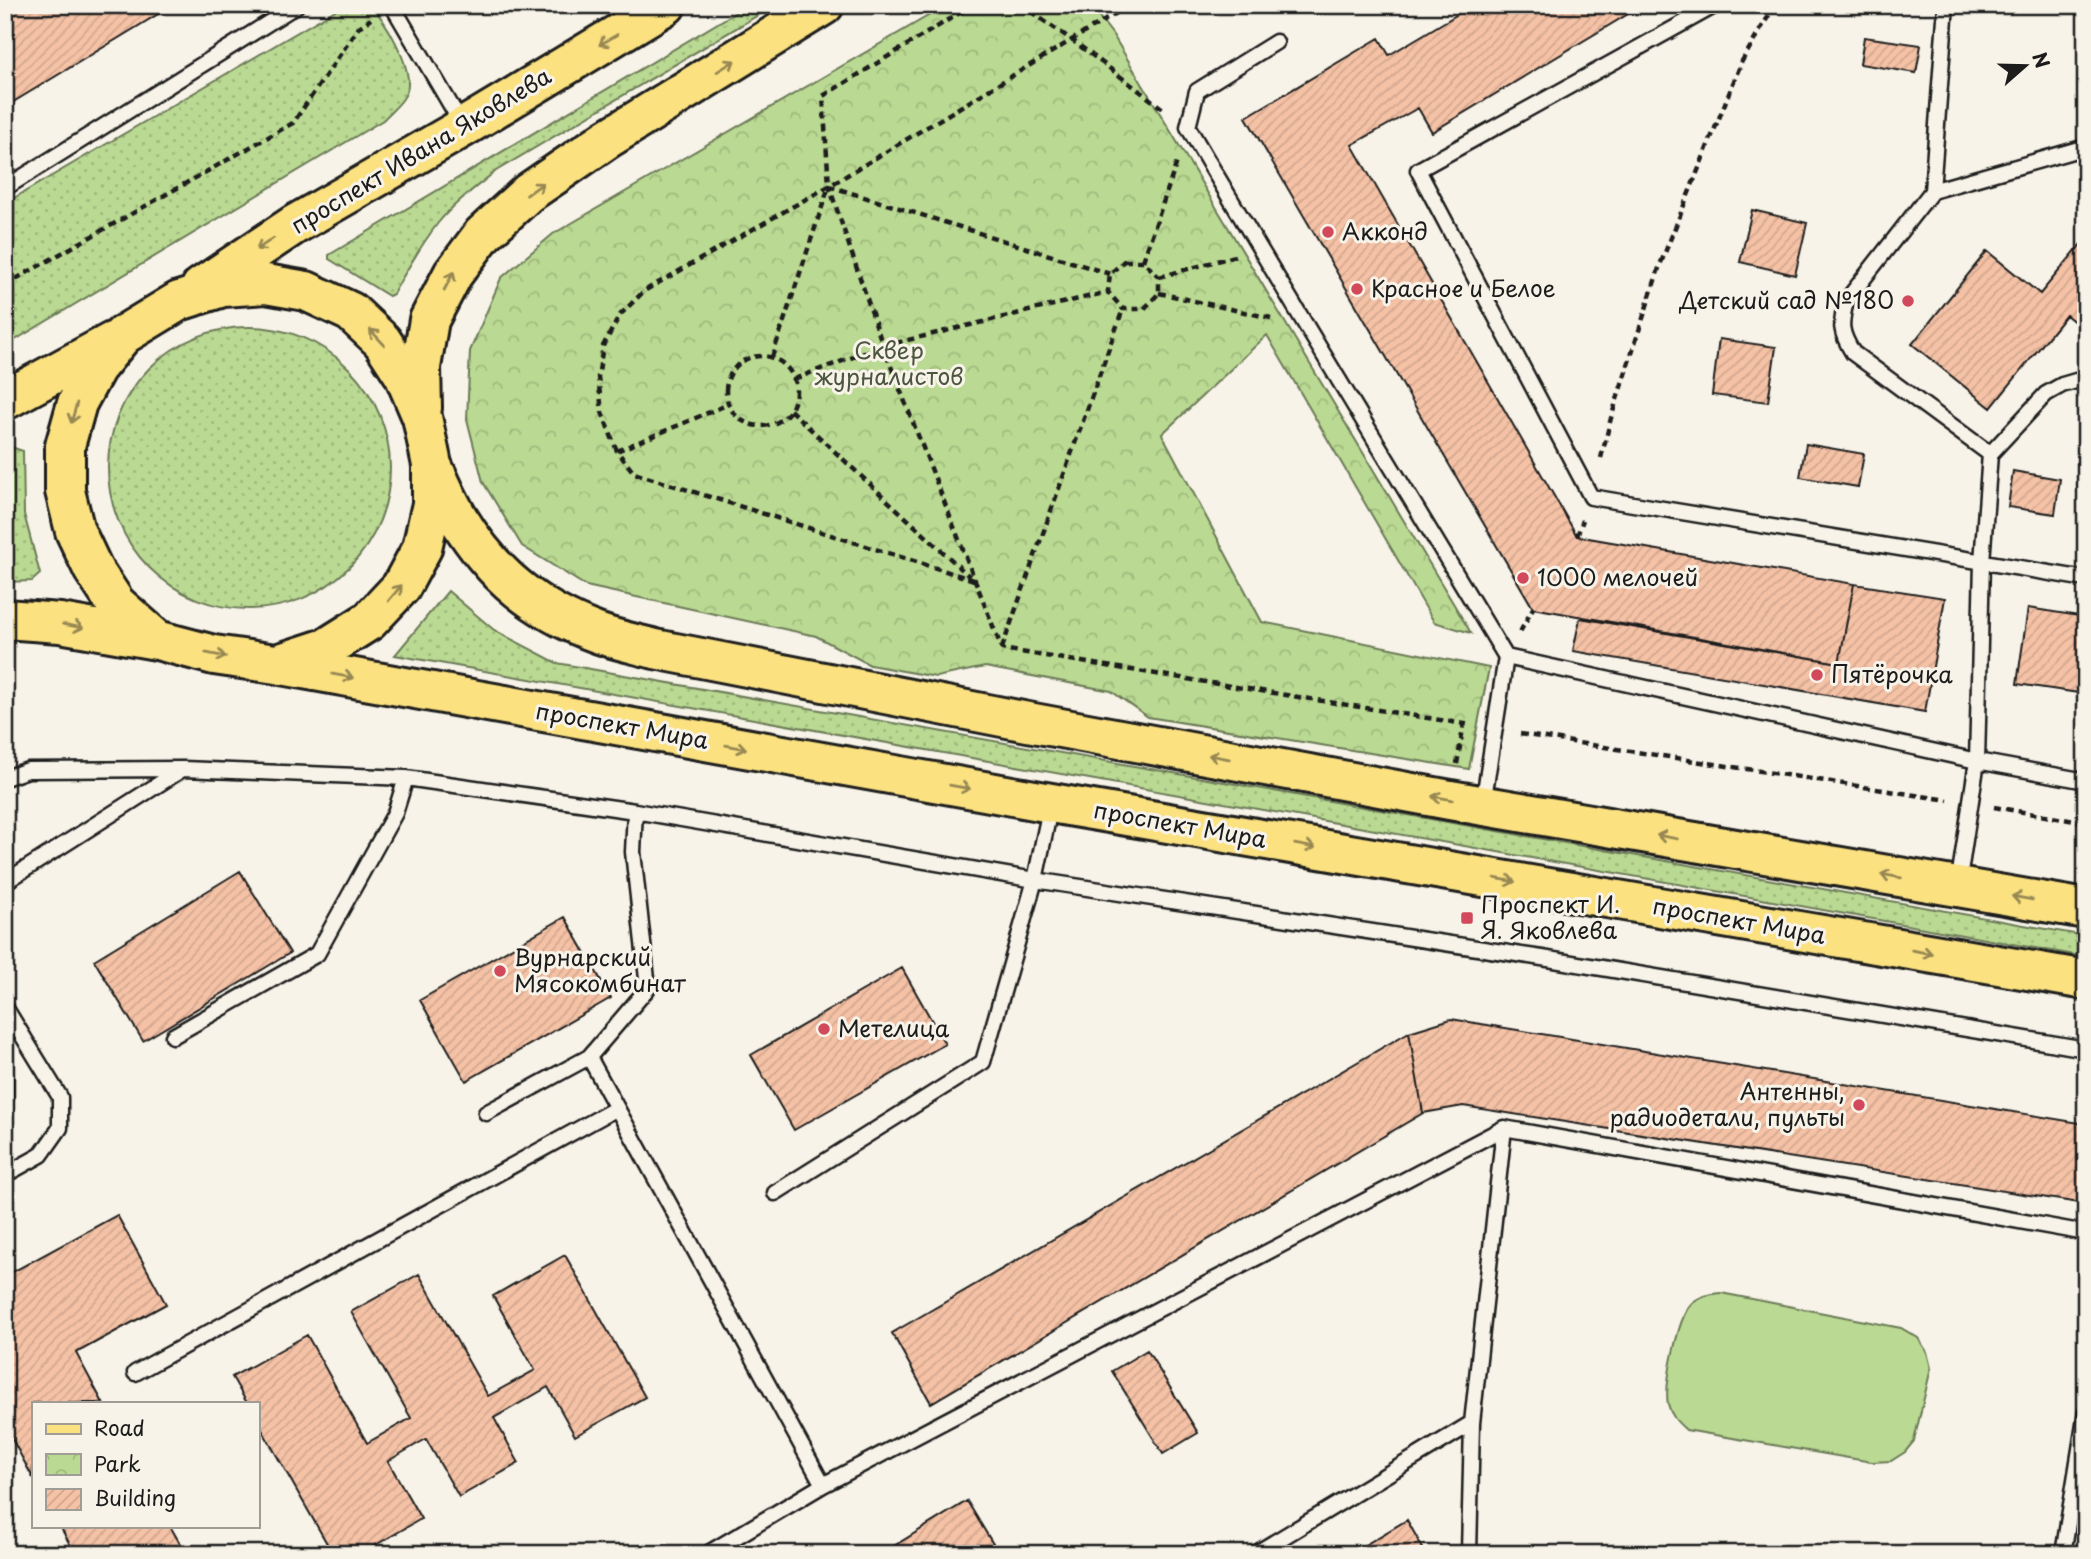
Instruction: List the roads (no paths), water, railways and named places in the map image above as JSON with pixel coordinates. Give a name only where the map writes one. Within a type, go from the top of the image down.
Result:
[{"type":"main road","name":"проспект Ивана Яковлева","points":[[179,301],[294,225],[464,127],[666,5]]},
{"type":"main road","points":[[276,664],[326,648],[369,621],[401,587],[422,548],[432,504],[432,465],[422,417],[421,367],[429,320],[453,274],[483,234],[528,194],[607,139],[824,5]]},
{"type":"main road","points":[[5,400],[179,301],[223,287],[266,284],[306,291],[351,312],[382,341],[404,375],[422,417]]},
{"type":"main road","points":[[123,335],[96,368],[77,403],[65,446],[65,491],[75,531],[93,569],[116,604],[156,640]]},
{"type":"main road","points":[[432,465],[457,517],[485,558],[516,589],[549,612],[599,634],[655,649],[1028,722],[1483,806],[2086,909]]},
{"type":"main road","points":[[5,619],[60,623],[156,640]]},
{"type":"main road","name":"проспект Мира","points":[[156,640],[214,655],[1051,803],[2086,980]]},
{"type":"lane","points":[[5,188],[297,5]]},
{"type":"lane","points":[[392,5],[464,127]]},
{"type":"lane","points":[[1716,5],[1418,170],[1591,497],[2086,579]]},
{"type":"lane","points":[[1946,5],[1932,191],[1846,301],[1840,322],[1844,340],[1853,353],[1990,454]]},
{"type":"lane","points":[[1276,42],[1197,91],[1188,127],[1506,657],[1483,806]]},
{"type":"lane","points":[[1932,191],[2086,147]]},
{"type":"lane","points":[[1958,887],[1977,761],[1982,562],[1990,454],[2046,394],[2062,385],[2086,378]]},
{"type":"lane","points":[[1506,657],[1977,761],[2086,781]]},
{"type":"lane","points":[[5,778],[28,770],[183,769],[406,778],[635,811],[1540,965],[2086,1049]]},
{"type":"lane","points":[[5,882],[183,769]]},
{"type":"lane","points":[[173,1036],[317,954],[395,813],[406,778]]},
{"type":"lane","points":[[775,1193],[983,1062],[1035,880],[1051,803]]},
{"type":"lane","points":[[486,1112],[589,1058],[648,988],[633,852],[635,811]]},
{"type":"lane","points":[[5,1007],[60,1097],[60,1128],[41,1155],[5,1175]]},
{"type":"lane","points":[[589,1058],[824,1485]]},
{"type":"lane","points":[[135,1373],[617,1108]]},
{"type":"lane","points":[[1469,1554],[1472,1423],[1504,1128]]},
{"type":"lane","points":[[707,1554],[824,1485],[1504,1128],[2086,1233]]},
{"type":"lane","points":[[2063,1554],[2086,1412]]},
{"type":"lane","points":[[1255,1554],[1472,1423]]},
{"type":"place","name":"Акконд","points":[[1328,232]]},
{"type":"place","name":"Красное и Белое","points":[[1357,289]]},
{"type":"place","name":"Детский сад №180","points":[[1908,301]]},
{"type":"place","name":"1000 мелочей","points":[[1523,578]]},
{"type":"place","name":"Пятёрочка","points":[[1817,675]]},
{"type":"place","name":"Проспект И. Я. Яковлева","points":[[1467,918]]},
{"type":"place","name":"Вурнарский Мясокомбинат","points":[[500,971]]},
{"type":"place","name":"Метелица","points":[[824,1029]]},
{"type":"place","name":"Антенны, радиодетали, пульты","points":[[1859,1105]]},
{"type":"park label","name":"Сквер журналистов","points":[[889,364]]}]
